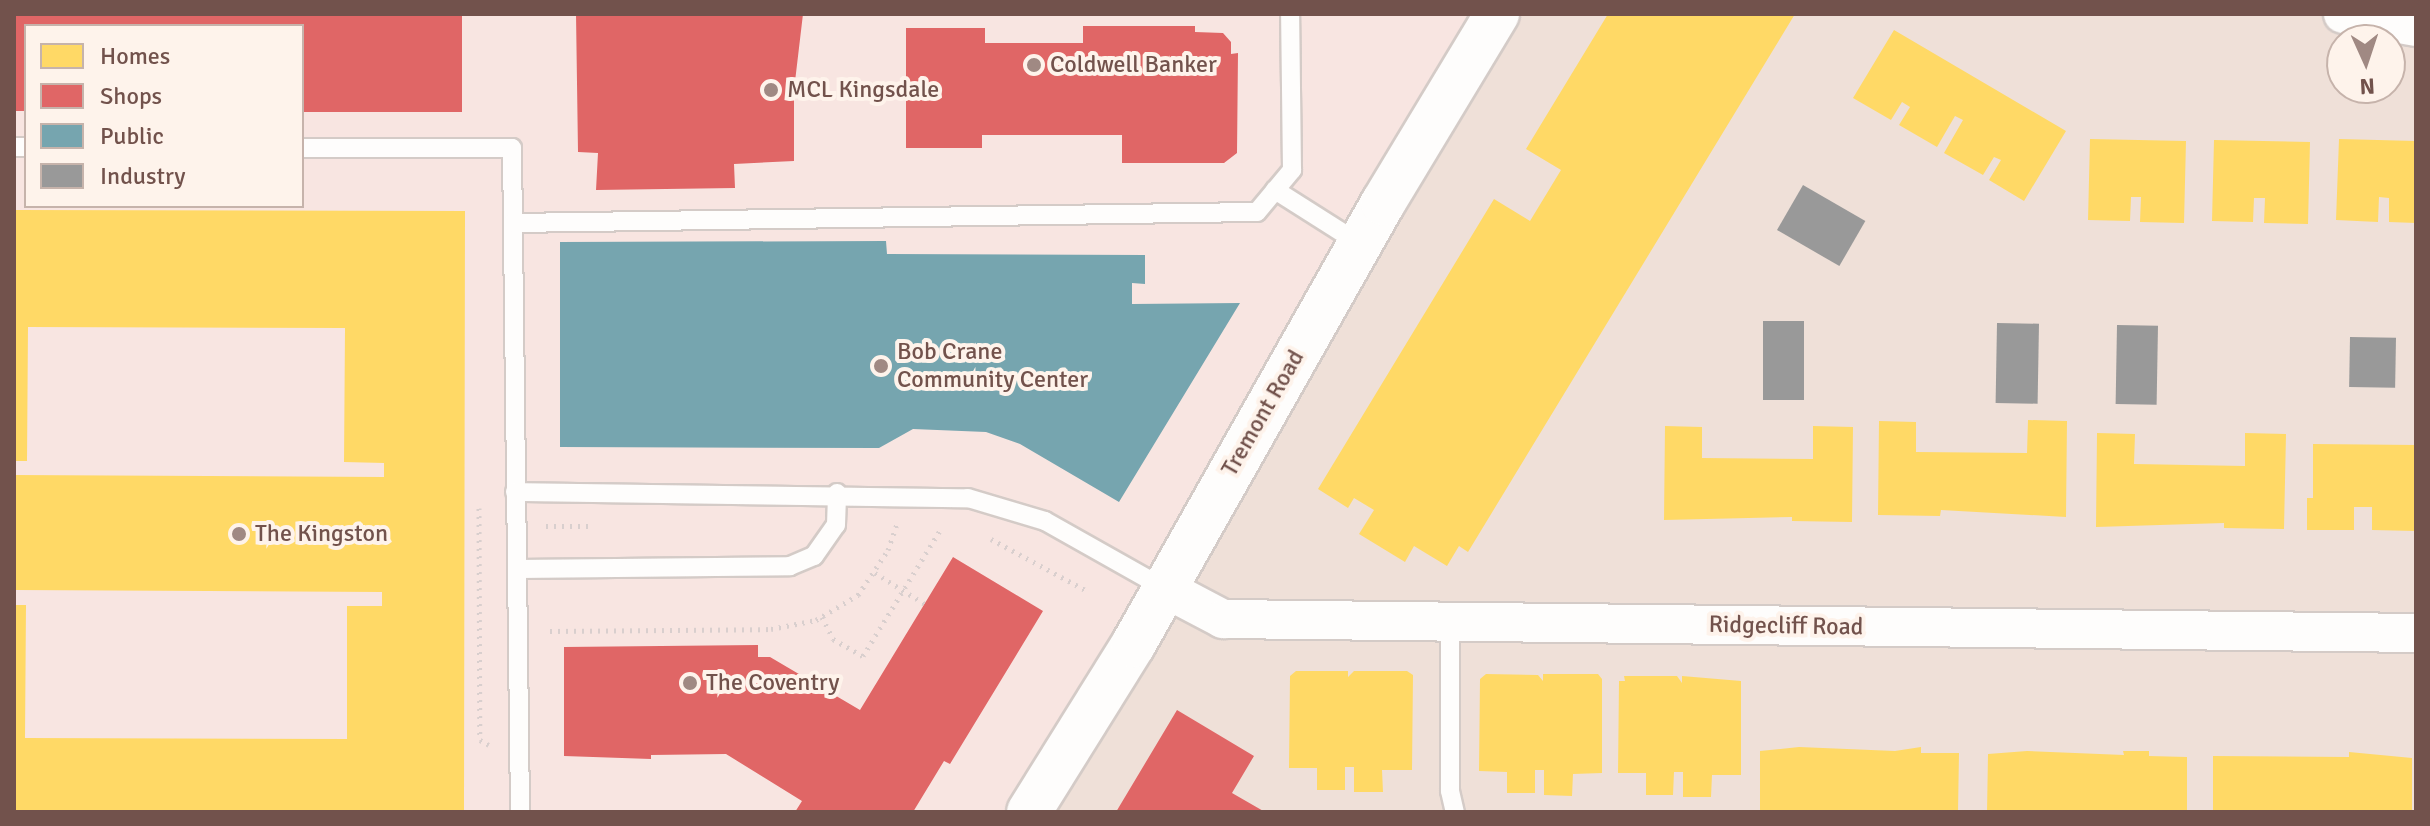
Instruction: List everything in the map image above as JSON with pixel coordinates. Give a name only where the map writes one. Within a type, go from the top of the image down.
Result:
[{"type":"main road","name":"Tremont Road","points":[[1029,812],[1164,588],[1360,244],[1497,14]]},
{"type":"street","points":[[2343,14],[2416,27]]},
{"type":"street","name":"Ridgecliff Road","points":[[1164,588],[1223,619],[2416,633]]},
{"type":"lane","points":[[513,223],[1257,212],[1292,170],[1290,14]]},
{"type":"lane","points":[[304,148],[512,148],[520,812]]},
{"type":"lane","points":[[1275,190],[1360,244]]},
{"type":"lane","points":[[515,492],[837,493],[968,498],[1045,521],[1164,588]]},
{"type":"lane","points":[[518,569],[790,566],[814,556],[836,525],[837,493]]},
{"type":"lane","points":[[1450,622],[1450,791],[1455,812]]},
{"type":"path","points":[[479,508],[480,740],[493,748]]},
{"type":"path","points":[[550,642],[550,627],[771,629],[822,617],[858,595],[875,573],[897,523]]},
{"type":"path","points":[[885,524],[912,524]]},
{"type":"path","points":[[927,525],[953,528]]},
{"type":"path","points":[[822,617],[833,639],[863,656],[942,526]]},
{"type":"path","points":[[986,536],[1089,592]]},
{"type":"path","points":[[875,573],[925,604]]},
{"type":"shaded area","points":[[14,14],[1497,14],[1029,812],[14,812]]},
{"type":"shaded area","points":[[1497,14],[2416,14],[2416,812],[1029,812]]},
{"type":"building: Homes","points":[[1608,14],[1795,14],[1468,552],[1459,546],[1447,566],[1414,546],[1405,562],[1359,534],[1374,510],[1354,498],[1348,508],[1318,489],[1494,199],[1530,221],[1561,170],[1526,149]]},
{"type":"building: Homes","points":[[1894,30],[2066,131],[2024,201],[1989,180],[2001,160],[1994,157],[1983,175],[1944,153],[1963,120],[1955,116],[1937,147],[1899,125],[1910,107],[1902,102],[1891,120],[1853,98]]},
{"type":"building: Homes","points":[[2090,139],[2186,141],[2184,223],[2140,222],[2141,197],[2131,197],[2130,221],[2088,220]]},
{"type":"building: Homes","points":[[2339,139],[2416,141],[2416,223],[2389,222],[2389,198],[2379,197],[2378,222],[2336,220]]},
{"type":"building: Homes","points":[[2214,140],[2310,142],[2308,224],[2264,223],[2265,198],[2254,198],[2253,222],[2212,221]]},
{"type":"building: Homes","name":"The Kingston","points":[[14,210],[465,211],[464,812],[14,812],[14,605],[26,605],[25,738],[347,739],[347,606],[382,606],[382,592],[14,590],[14,475],[384,477],[384,463],[344,462],[345,328],[28,327],[27,461],[14,461]]},
{"type":"building: Homes","points":[[2028,420],[2067,421],[2066,517],[1941,510],[1940,516],[1878,515],[1879,421],[1916,422],[1916,452],[2027,453]]},
{"type":"building: Homes","points":[[1665,426],[1702,427],[1702,458],[1813,459],[1813,426],[1853,427],[1852,522],[1792,521],[1792,517],[1664,520]]},
{"type":"building: Homes","points":[[2097,433],[2135,434],[2134,464],[2245,466],[2245,433],[2286,434],[2284,529],[2224,528],[2224,523],[2096,527]]},
{"type":"building: Homes","points":[[2313,444],[2416,445],[2416,531],[2372,530],[2372,507],[2354,507],[2354,530],[2307,530],[2307,498],[2313,498]]},
{"type":"building: Homes","points":[[1296,671],[1348,671],[1348,677],[1354,671],[1407,671],[1413,675],[1412,770],[1382,770],[1383,792],[1354,792],[1354,767],[1345,767],[1345,790],[1317,790],[1317,768],[1289,768],[1290,676]]},
{"type":"building: Homes","points":[[1486,674],[1538,675],[1543,681],[1543,674],[1598,674],[1602,679],[1602,773],[1573,774],[1572,796],[1544,795],[1544,770],[1535,770],[1535,793],[1507,793],[1507,772],[1479,771],[1480,679]]},
{"type":"building: Homes","points":[[1624,676],[1677,676],[1682,683],[1682,676],[1741,681],[1741,775],[1712,775],[1711,797],[1683,797],[1683,772],[1674,772],[1673,795],[1646,795],[1646,773],[1618,773],[1619,681],[1625,681]]},
{"type":"building: Homes","points":[[1799,747],[1895,751],[1921,747],[1921,753],[1959,753],[1958,812],[1760,812],[1760,751]]},
{"type":"building: Homes","points":[[2027,751],[2124,755],[2123,751],[2149,751],[2149,756],[2187,757],[2187,812],[1987,812],[1988,754]]},
{"type":"building: Homes","points":[[2349,752],[2412,758],[2412,812],[2213,812],[2213,756],[2349,757]]},
{"type":"building: Shops","points":[[14,14],[462,14],[462,112],[304,112],[304,24],[24,24],[24,111],[14,111]]},
{"type":"building: Shops","points":[[576,14],[803,14],[794,90],[794,161],[734,164],[735,188],[596,190],[598,153],[578,152]]},
{"type":"building: Shops","points":[[1083,26],[1195,26],[1195,32],[1223,33],[1231,42],[1231,54],[1238,53],[1237,153],[1224,163],[1122,163],[1122,135],[982,135],[982,148],[906,148],[906,28],[985,28],[985,43],[1083,43]]},
{"type":"building: Shops","name":"The Coventry","points":[[953,557],[1043,611],[950,764],[944,761],[913,812],[795,812],[802,801],[726,754],[651,755],[651,759],[564,756],[564,647],[758,645],[758,657],[770,657],[860,710]]},
{"type":"building: Shops","points":[[1177,710],[1254,756],[1232,793],[1265,812],[1116,812]]},
{"type":"building: Public","name":"Bob Crane Community Center","points":[[886,241],[887,254],[1145,255],[1145,284],[1132,283],[1132,304],[1240,303],[1119,502],[1020,444],[986,432],[913,429],[879,448],[560,447],[560,242]]},
{"type":"building: Industry","points":[[1803,185],[1865,221],[1839,266],[1777,230]]},
{"type":"building: Industry","points":[[1763,321],[1804,321],[1804,400],[1763,400]]},
{"type":"building: Industry","points":[[1997,323],[2039,324],[2038,404],[1996,403]]},
{"type":"building: Industry","points":[[2117,325],[2158,326],[2157,405],[2116,404]]},
{"type":"building: Industry","points":[[2350,337],[2396,338],[2395,388],[2349,387]]},
{"type":"place","name":"Coldwell Banker","points":[[1034,65]]},
{"type":"place","name":"MCL Kingsdale","points":[[771,90]]},
{"type":"place","name":"Bob Crane Community Center","points":[[881,366]]},
{"type":"place","name":"The Kingston","points":[[239,534]]},
{"type":"place","name":"The Coventry","points":[[690,683]]}]
